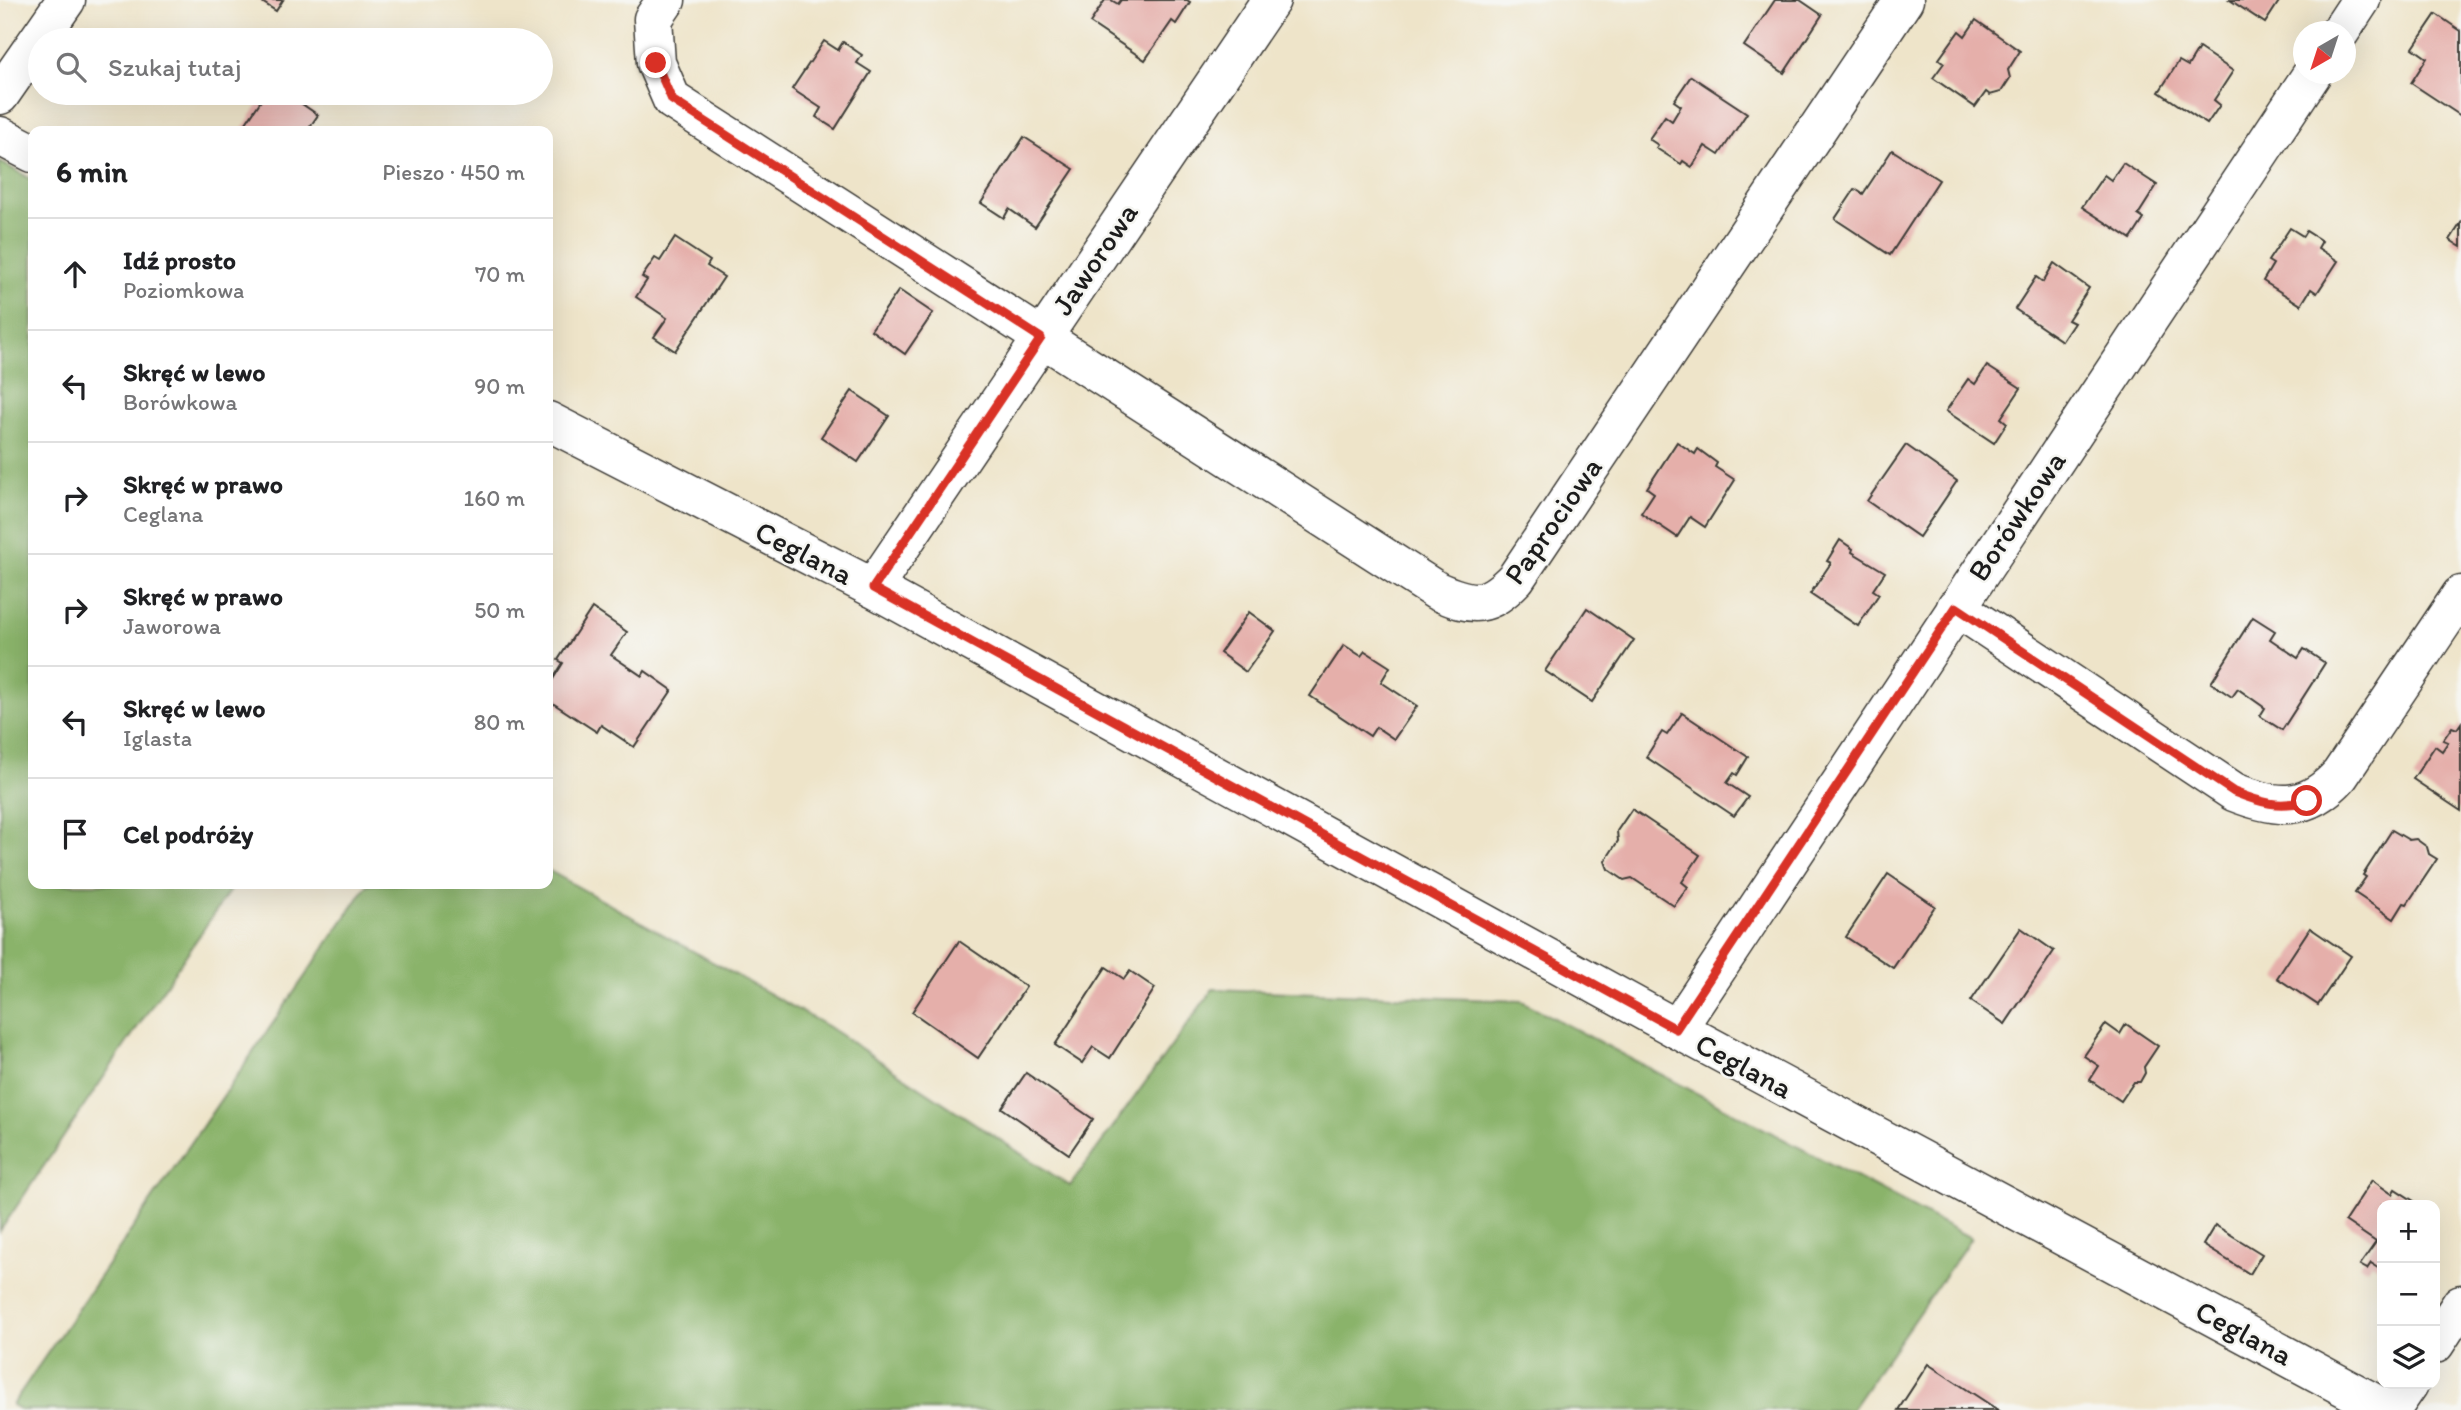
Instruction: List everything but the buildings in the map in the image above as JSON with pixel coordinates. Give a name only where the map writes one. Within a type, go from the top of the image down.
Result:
[{"type":"street","points":[[47,28],[66,0]]},
{"type":"street","points":[[666,0],[653,19],[656,63],[672,100],[1041,338]]},
{"type":"street","name":"Jaworowa","points":[[873,588],[1271,0]]},
{"type":"street","name":"Paprociowa","points":[[1041,338],[1437,591],[1459,601],[1481,603],[1500,595],[1516,578],[1904,0]]},
{"type":"street","points":[[2347,21],[2361,0]]},
{"type":"street","points":[[0,95],[28,55]]},
{"type":"street","name":"Borówkowa","points":[[1676,1029],[2305,84]]},
{"type":"street","points":[[0,136],[28,150]]},
{"type":"street","name":"Ceglana","points":[[553,424],[873,588],[1676,1029],[2389,1410]]},
{"type":"street","points":[[1956,607],[2234,792],[2274,805],[2291,805],[2307,801],[2328,789],[2334,782],[2461,595]]},
{"type":"street","points":[[2440,1336],[2461,1304]]},
{"type":"street","points":[[2389,1410],[2405,1389]]},
{"type":"green space","points":[[0,162],[28,177],[28,889],[231,889],[0,1231]]},
{"type":"green space","points":[[553,873],[827,1026],[1070,1186],[1213,989],[1522,1001],[1971,1238],[1851,1410],[20,1410],[12,1405],[365,889],[553,889]]},
{"type":"route","points":[[656,63],[672,100],[1041,338],[873,588],[1676,1029],[1956,607],[2234,792],[2274,805],[2307,801]]}]
